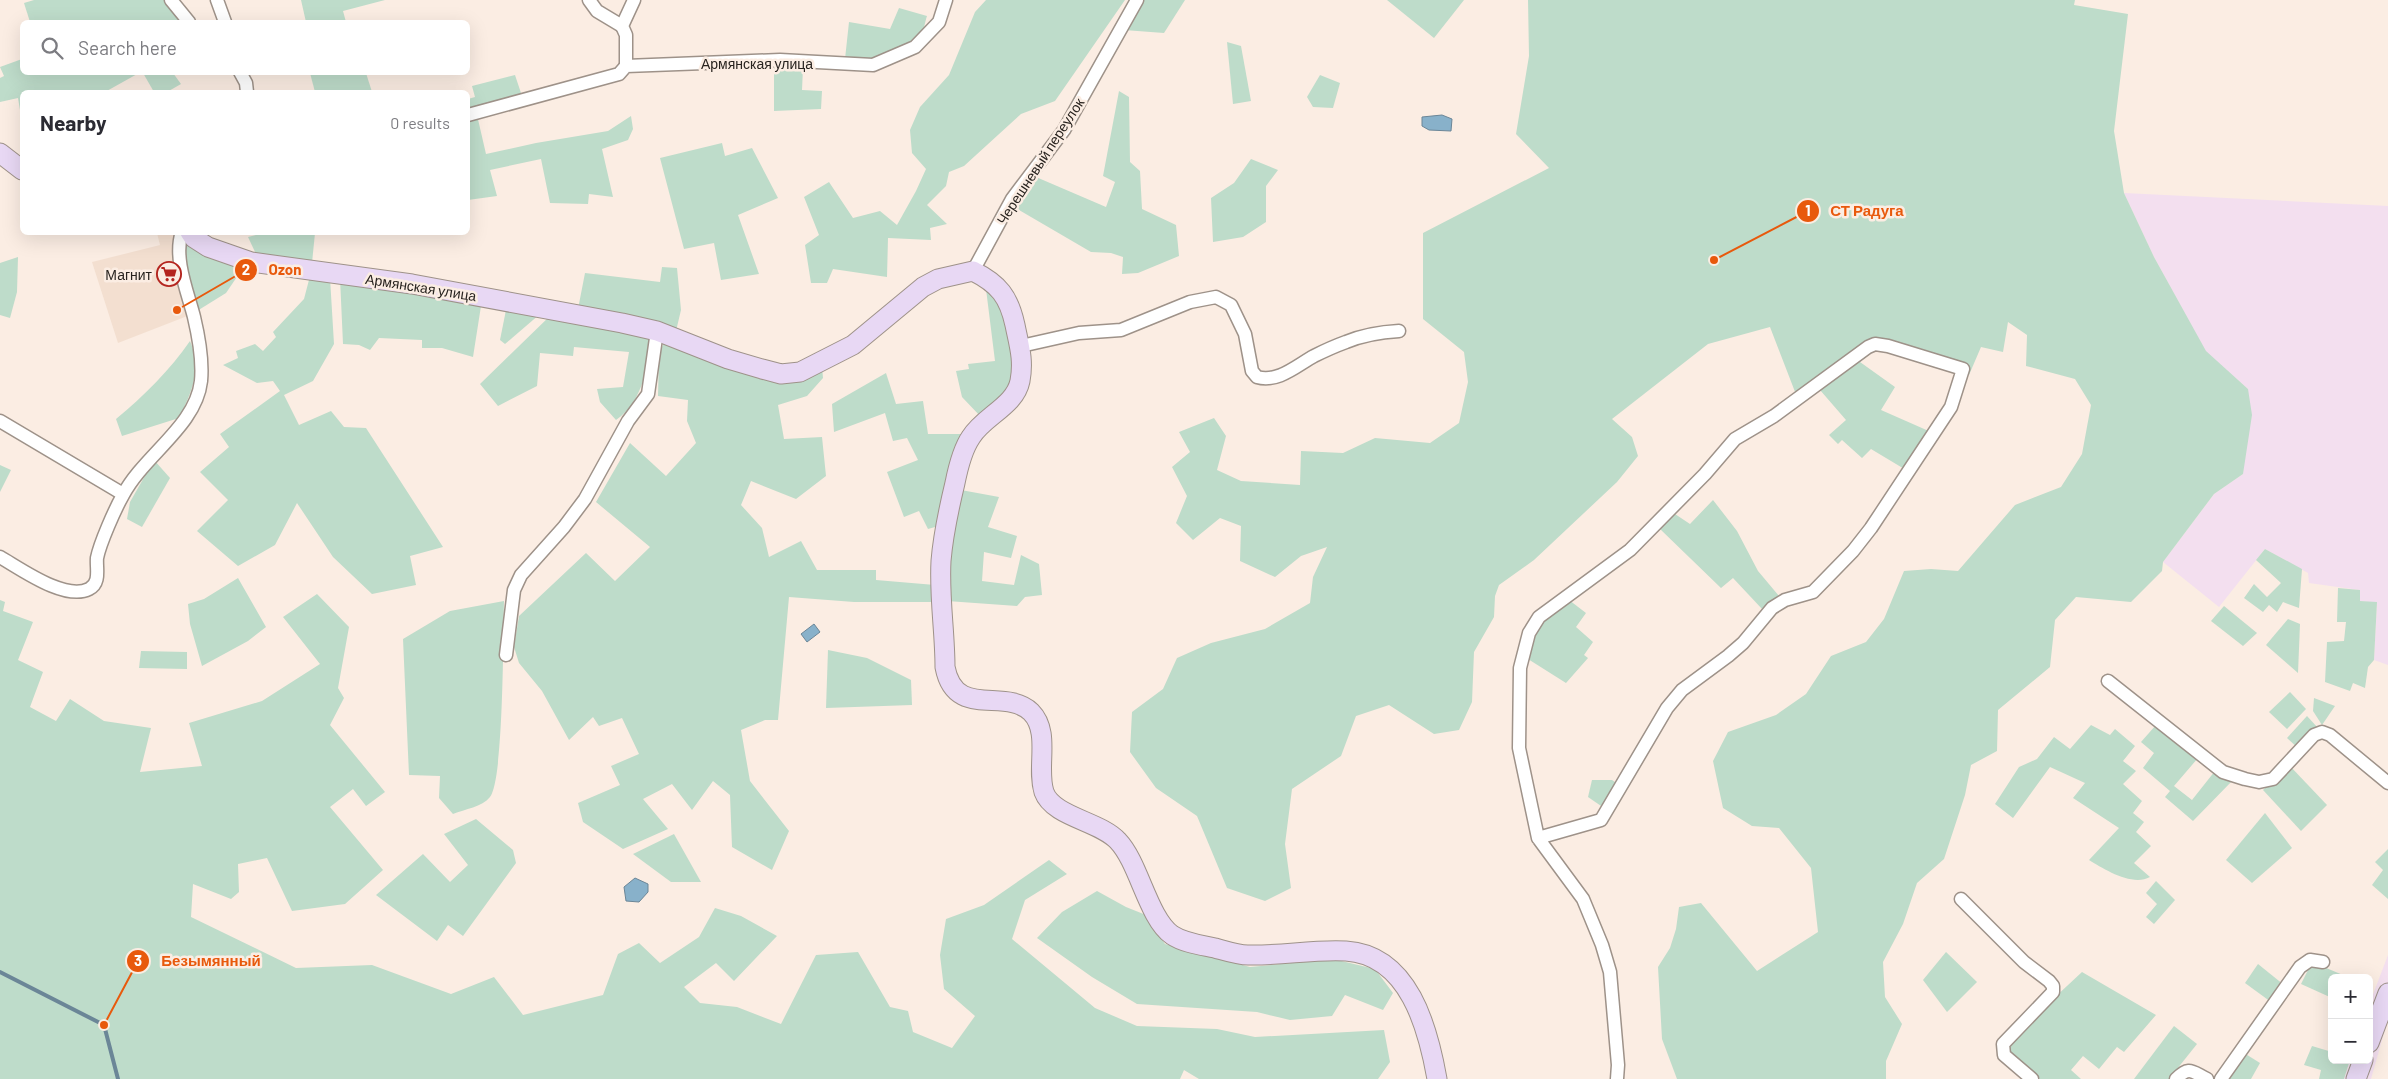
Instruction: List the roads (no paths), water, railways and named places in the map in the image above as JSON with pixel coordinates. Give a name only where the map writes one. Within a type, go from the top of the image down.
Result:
[{"type":"street","points":[[171,0],[187,20]]},
{"type":"street","points":[[218,0],[224,20]]},
{"type":"street","points":[[589,0],[597,12],[622,26],[626,34],[626,66]]},
{"type":"street","points":[[622,26],[634,0]]},
{"type":"street","name":"Армянская улица","points":[[470,114],[619,74],[626,66],[780,60],[873,65],[904,54],[915,47],[939,22],[946,0]]},
{"type":"street","name":"Черешневый переулок","points":[[973,271],[1012,199],[1064,130],[1137,0]]},
{"type":"street","points":[[242,75],[246,82],[247,90]]},
{"type":"street","points":[[0,153],[20,168]]},
{"type":"street","points":[[0,557],[44,582],[68,591],[81,592],[92,588],[97,580],[97,557],[123,494],[146,461],[185,421],[196,401],[201,382],[200,343],[180,256],[181,235]]},
{"type":"street","name":"Армянская улица","points":[[192,235],[208,247],[251,262],[412,284],[657,331],[728,359],[781,374],[800,372],[854,345],[923,287],[938,279],[973,271]]},
{"type":"street","points":[[973,271],[986,277],[1007,298],[1021,346],[1020,383],[1010,400],[992,414],[971,436],[962,456],[955,482],[941,561],[945,667],[950,684],[965,696],[1016,705],[1024,707],[1030,712],[1041,729],[1042,780],[1046,797],[1063,812],[1111,833],[1120,843],[1156,916],[1172,934],[1195,944],[1246,955],[1348,952],[1376,959],[1390,970],[1403,984],[1421,1014],[1437,1079]]},
{"type":"street","points":[[1021,346],[1078,333],[1121,330],[1190,302],[1216,297],[1231,305],[1245,334],[1252,371],[1257,377],[1264,379],[1284,375],[1315,356],[1347,342],[1381,332],[1399,331]]},
{"type":"street","points":[[506,655],[514,590],[521,575],[564,527],[585,499],[628,421],[648,394],[657,331]]},
{"type":"street","points":[[1538,838],[1601,820],[1663,714],[1682,690],[1743,643],[1772,608],[1785,600],[1813,592],[1853,551],[1875,522],[1951,407],[1963,369],[1888,346],[1874,344],[1868,347],[1774,416],[1735,439],[1705,474],[1630,550],[1539,617],[1528,633],[1520,668],[1519,748],[1538,838],[1582,899],[1602,945],[1610,972],[1618,1065],[1617,1079]]},
{"type":"street","points":[[0,421],[123,494]]},
{"type":"street","points":[[2108,681],[2223,772],[2259,782],[2273,779],[2314,735],[2322,732],[2330,735],[2388,783]]},
{"type":"street","points":[[1961,899],[2024,962],[2053,986],[2053,992],[2004,1044],[2004,1055],[2032,1079]]},
{"type":"street","points":[[2221,1079],[2300,966],[2310,960],[2323,962]]},
{"type":"street","points":[[2373,1032],[2388,993]]},
{"type":"street","points":[[2356,1079],[2362,1064]]},
{"type":"street","points":[[2176,1079],[2186,1070],[2191,1070],[2207,1079]]},
{"type":"water","points":[[1442,115],[1452,119],[1451,131],[1429,130],[1422,126],[1422,117]]},
{"type":"water","points":[[814,624],[820,632],[807,642],[801,634]]},
{"type":"water","points":[[635,878],[648,884],[648,892],[639,902],[626,901],[624,887]]},
{"type":"waterway","points":[[0,972],[104,1025],[118,1079]]},
{"type":"place","name":"СТ Радуга","points":[[1714,260]]},
{"type":"place","name":"Магнит","points":[[169,274]]},
{"type":"place","name":"Ozon","points":[[177,310]]},
{"type":"place","name":"Безымянный","points":[[104,1025]]}]
